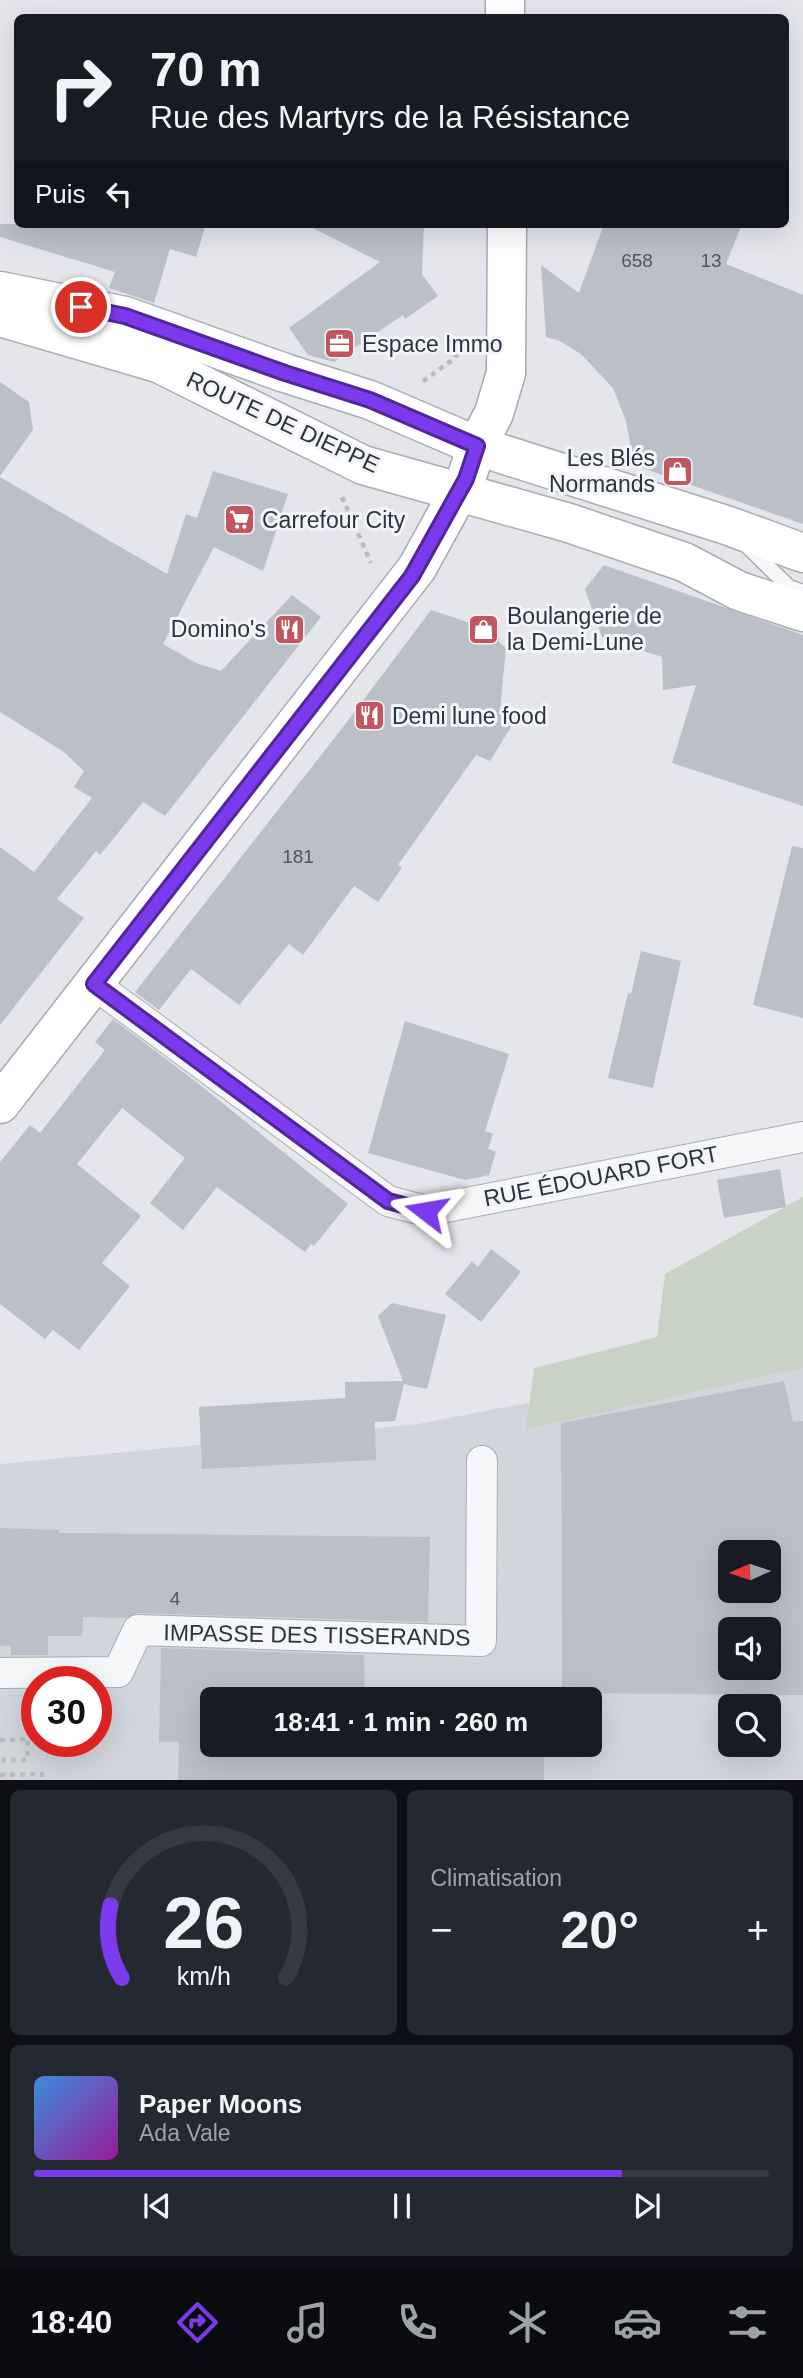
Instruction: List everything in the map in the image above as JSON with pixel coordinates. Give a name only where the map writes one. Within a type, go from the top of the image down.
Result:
[{"type":"main road","points":[[0,1104],[412,576],[468,472],[494,412],[506,373],[507,228]]},
{"type":"main road","name":"ROUTE DE DIEPPE","points":[[0,290],[125,316],[370,400],[468,472],[549,516],[684,562],[739,592],[803,612]]},
{"type":"main road","name":"ROUTE DE DIEPPE","points":[[0,317],[158,363],[363,465],[468,472],[726,525],[803,553]]},
{"type":"street","name":"RUE ÉDOUARD FORT","points":[[94,984],[388,1201],[426,1211],[803,1137]]},
{"type":"street","name":"IMPASSE DES TISSERANDS","points":[[0,1674],[118,1672],[138,1630],[481,1641],[482,1461]]},
{"type":"lane","points":[[726,525],[789,587],[803,592]]},
{"type":"path","points":[[420,383],[454,359],[470,334]]},
{"type":"path","points":[[344,489],[343,502],[369,559]]},
{"type":"path","points":[[0,1740],[28,1739],[27,1760],[0,1760]]},
{"type":"path","points":[[0,1775],[42,1774],[43,1780]]},
{"type":"shaded area","points":[[803,1197],[803,1368],[526,1429],[534,1368],[657,1337],[665,1274]]},
{"type":"shaded area","points":[[803,1350],[803,1779],[0,1780],[0,1464],[418,1424]]},
{"type":"building","points":[[0,224],[14,224],[14,228],[205,228],[196,257],[170,249],[154,303],[109,288],[115,272],[0,237]]},
{"type":"building","points":[[313,228],[424,228],[422,274],[438,296],[405,319],[403,315],[334,362],[308,355],[289,328],[380,262]]},
{"type":"building","points":[[603,228],[740,228],[726,264],[803,295],[803,524],[634,465],[626,421],[613,388],[581,354],[558,340],[546,337],[541,265],[579,293]]},
{"type":"building","points":[[0,382],[29,402],[33,430],[0,476]]},
{"type":"building","points":[[213,471],[288,494],[263,571],[214,547],[163,644],[196,663],[221,671],[292,595],[321,617],[165,816],[143,802],[100,855],[96,851],[57,899],[84,918],[0,1025],[0,847],[34,872],[92,798],[74,787],[84,771],[64,752],[0,712],[0,477],[167,574],[186,514],[197,518]]},
{"type":"building","points":[[604,565],[803,635],[803,806],[672,763],[696,685],[663,690],[662,657],[602,637],[585,589]]},
{"type":"building","points":[[431,610],[467,622],[499,623],[499,642],[506,648],[500,711],[518,716],[490,761],[476,755],[398,865],[402,868],[378,902],[354,886],[303,955],[289,944],[239,1005],[191,969],[159,1010],[135,992],[340,731]]},
{"type":"building","points":[[792,846],[803,848],[803,1018],[753,1005]]},
{"type":"building","points":[[641,951],[681,961],[653,1088],[608,1078]]},
{"type":"building","points":[[113,1019],[348,1204],[314,1246],[311,1244],[305,1252],[217,1187],[183,1230],[150,1203],[185,1158],[122,1108],[77,1164],[141,1216],[102,1263],[130,1286],[79,1350],[53,1330],[45,1339],[0,1304],[0,1162],[30,1125],[40,1133],[105,1050],[95,1042]]},
{"type":"building","points":[[405,1021],[509,1054],[485,1131],[493,1134],[488,1149],[496,1152],[489,1175],[465,1180],[368,1153]]},
{"type":"building","points":[[780,1169],[786,1207],[724,1218],[717,1180]]},
{"type":"building","points":[[491,1249],[521,1272],[481,1322],[445,1294],[472,1261],[478,1267]]},
{"type":"building","points":[[392,1303],[446,1315],[427,1389],[404,1384],[395,1421],[375,1422],[376,1460],[202,1469],[199,1407],[345,1398],[345,1382],[403,1381],[378,1316]]},
{"type":"building","points":[[784,1381],[793,1422],[803,1421],[803,1695],[602,1693],[602,1687],[562,1687],[561,1423]]},
{"type":"building","points":[[0,1528],[59,1530],[59,1533],[430,1537],[428,1622],[139,1613],[126,1618],[83,1617],[82,1636],[48,1636],[48,1655],[11,1655],[11,1646],[0,1646]]},
{"type":"building","points":[[161,1648],[364,1655],[365,1687],[200,1687],[200,1757],[544,1757],[544,1780],[178,1780],[179,1742],[159,1742]]},
{"type":"place","name":"Espace Immo","points":[[339,344]]},
{"type":"place","name":"Les Blés Normands","points":[[678,471]]},
{"type":"place","name":"Carrefour City","points":[[239,520]]},
{"type":"place","name":"Domino's","points":[[289,629]]},
{"type":"place","name":"Boulangerie de la Demi-Lune","points":[[484,629]]},
{"type":"place","name":"Demi lune food","points":[[369,716]]},
{"type":"route","points":[[81,307],[125,316],[370,400],[477,446],[466,479],[412,576],[94,984],[388,1201],[426,1211]]}]
